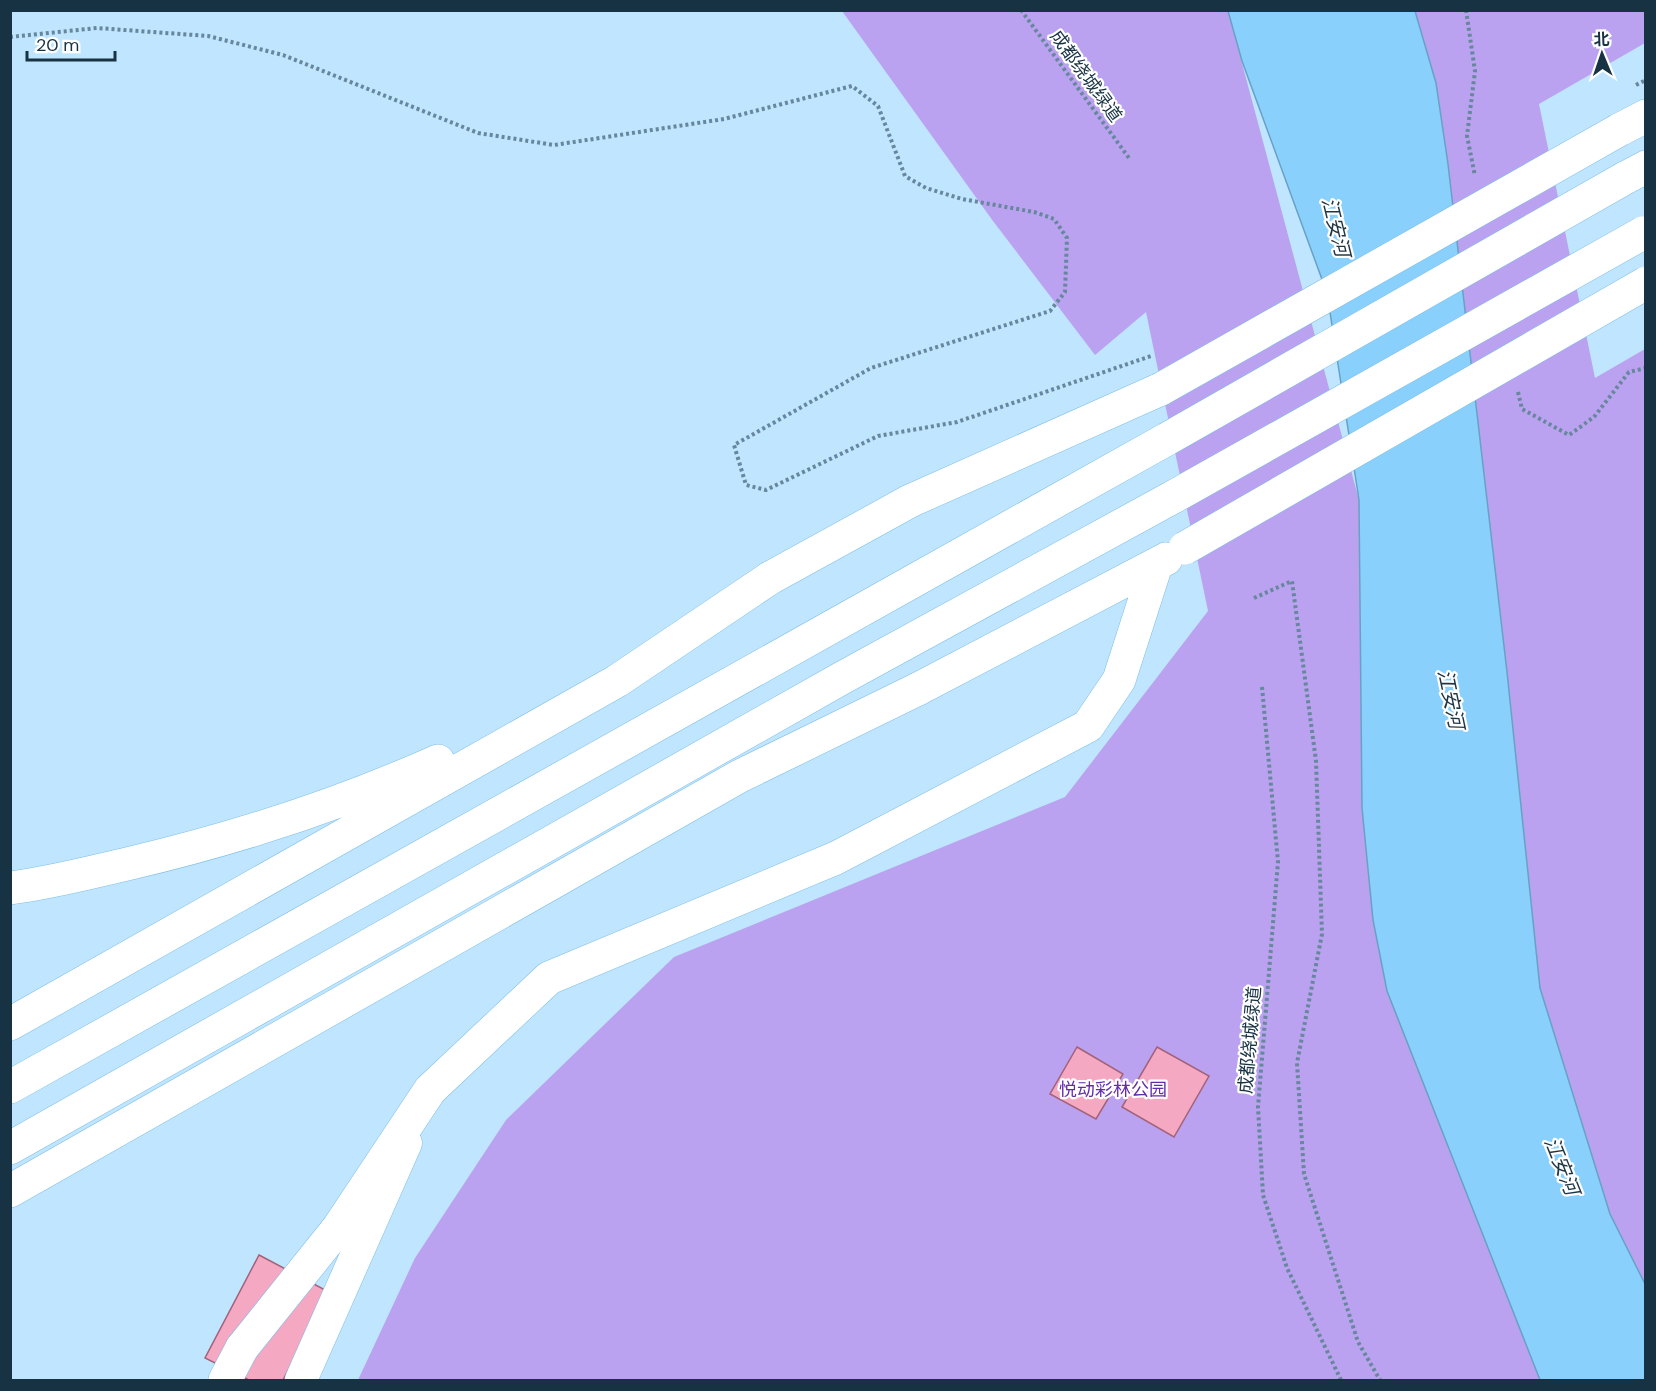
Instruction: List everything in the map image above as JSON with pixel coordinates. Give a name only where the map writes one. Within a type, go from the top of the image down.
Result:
[{"type":"main road","points":[[10,1024],[617,681],[770,578],[910,501],[1161,389],[1633,123]]},
{"type":"main road","points":[[10,1087],[1167,439],[1635,172]]},
{"type":"main road","points":[[10,1148],[842,678],[1175,496],[1644,233]]},
{"type":"main road","points":[[10,1191],[741,776],[918,689],[1156,565],[1646,283]]},
{"type":"main road","points":[[225,1380],[242,1348],[339,1227],[430,1090],[549,978],[836,858],[1088,726],[1119,681],[1156,565]]},
{"type":"main road","points":[[10,888],[40,884],[195,848],[361,795],[617,681]]},
{"type":"street","points":[[301,1380],[430,1090]]},
{"type":"path","name":"成都绕城绿道","points":[[1021,10],[1129,158]]},
{"type":"path","points":[[10,37],[97,28],[208,36],[283,55],[478,134],[554,144],[724,119],[852,86],[878,106],[905,176],[926,188],[962,199],[1034,212],[1054,219],[1067,238],[1065,292],[1050,311],[871,368],[734,445],[746,485],[766,490],[878,436],[957,422],[1160,353]]},
{"type":"path","points":[[1254,598],[1292,581],[1316,761],[1322,934],[1297,1063],[1304,1174],[1358,1342],[1380,1380]]},
{"type":"path","name":"成都绕城绿道","points":[[1262,687],[1278,862],[1258,1107],[1263,1195],[1287,1268],[1341,1380]]},
{"type":"green space","name":"悦动彩林公园","points":[[842,11],[1228,11],[1359,500],[1362,808],[1373,920],[1387,991],[1540,1380],[358,1380],[415,1258],[506,1120],[674,957],[1065,797],[1208,611],[1146,312],[1095,355],[993,221]]},
{"type":"green space","points":[[1415,11],[1645,11],[1645,43],[1539,104],[1595,378],[1645,349],[1645,1284],[1610,1214],[1540,988],[1507,672],[1448,164],[1436,83]]},
{"type":"water","name":"江安河","points":[[1228,11],[1415,11],[1436,83],[1448,164],[1507,672],[1540,988],[1610,1214],[1645,1284],[1645,1380],[1540,1380],[1387,991],[1373,920],[1362,808],[1359,500],[1327,293],[1242,61]]},
{"type":"building","points":[[1077,1047],[1123,1074],[1096,1119],[1050,1094]]},
{"type":"building","points":[[1157,1047],[1209,1076],[1174,1137],[1122,1107]]},
{"type":"building","points":[[259,1255],[329,1292],[283,1380],[249,1380],[205,1358]]}]
